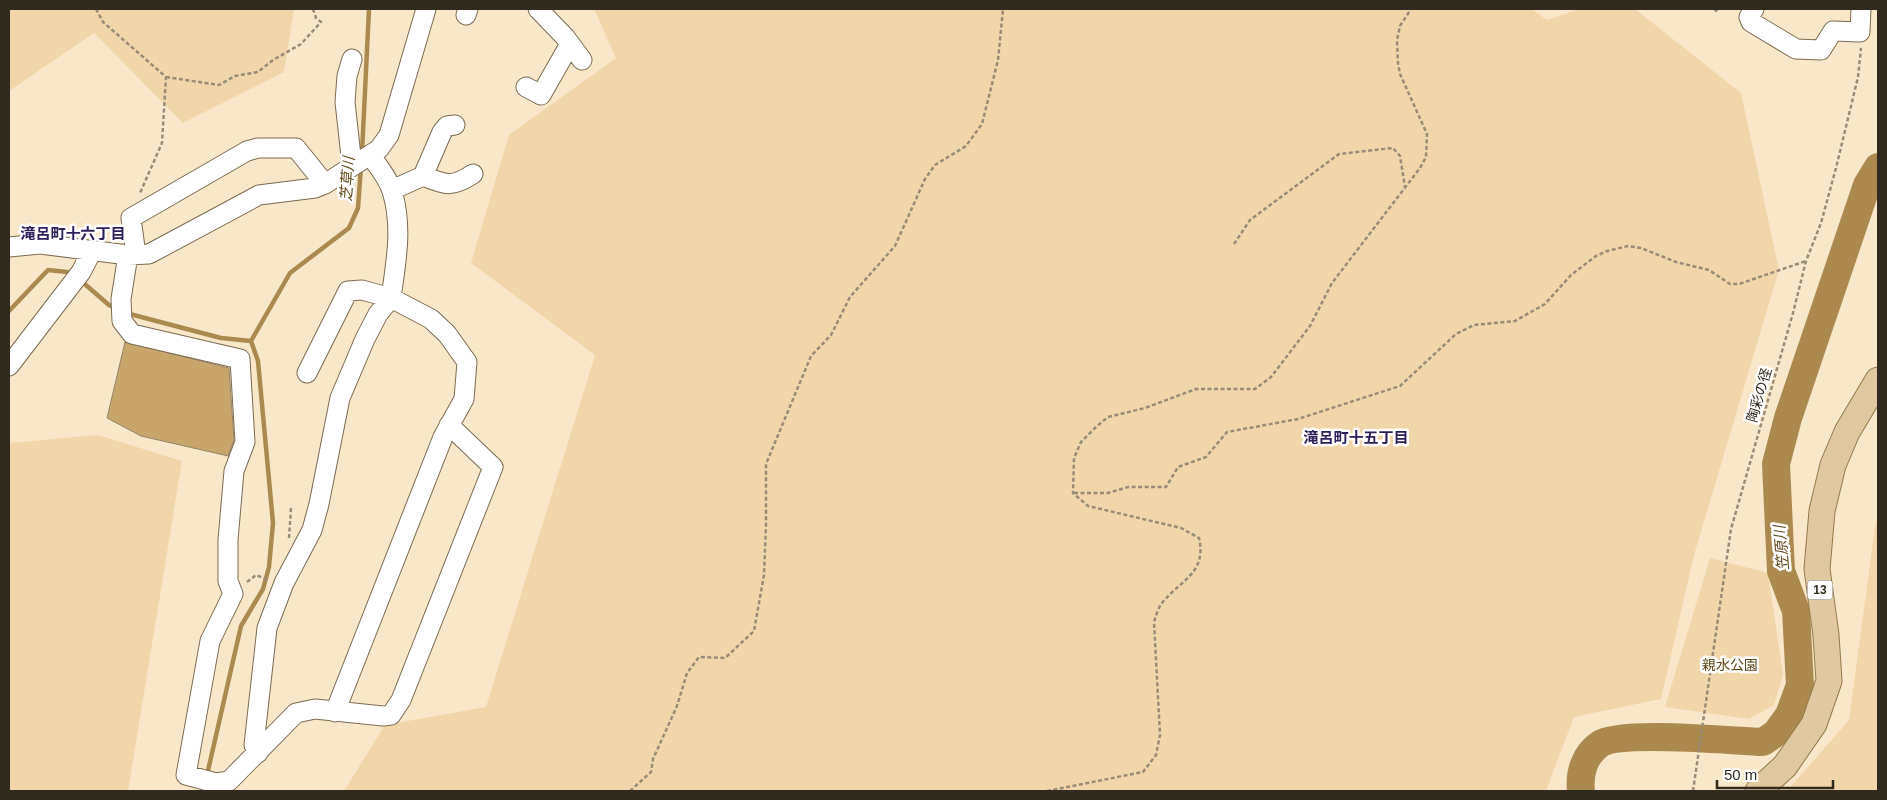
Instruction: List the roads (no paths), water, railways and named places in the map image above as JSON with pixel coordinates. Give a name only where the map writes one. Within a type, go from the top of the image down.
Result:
[{"type":"main road","name":"13","points":[[1758,791],[1785,766],[1814,724],[1829,681],[1826,634],[1817,569],[1822,510],[1833,465],[1847,432],[1878,380]]},
{"type":"street","points":[[9,247],[20,244],[40,244],[132,255],[159,251],[259,195],[315,188],[325,184],[379,149],[389,136],[426,9]]},
{"type":"street","points":[[538,9],[582,60]]},
{"type":"street","points":[[1754,9],[1750,17],[1751,22],[1767,32],[1796,49],[1821,50],[1833,31],[1860,32],[1861,9]]},
{"type":"street","points":[[526,88],[541,95],[570,44]]},
{"type":"street","points":[[350,67],[345,102],[352,165]]},
{"type":"street","points":[[392,190],[423,176],[442,132],[447,126],[455,125]]},
{"type":"street","points":[[325,184],[296,148],[247,151],[131,218],[132,255],[121,299],[122,321],[132,334],[240,359],[245,442],[234,471],[228,540],[228,580],[233,594],[210,641],[186,775],[216,783],[229,781],[296,713],[315,708],[335,712],[383,716],[391,714],[405,692],[493,467],[450,425]]},
{"type":"street","points":[[258,753],[254,745],[267,628],[284,583],[312,530],[340,398],[365,339],[378,314],[391,298],[399,239],[392,190],[370,155]]},
{"type":"street","points":[[423,176],[447,185],[457,184],[473,174]]},
{"type":"street","points":[[9,366],[77,278],[92,251]]},
{"type":"street","points":[[307,373],[348,291],[362,290],[391,298],[431,319],[447,334],[467,362],[464,399],[450,425],[335,712]]},
{"type":"waterway","name":"芝草川","points":[[362,153],[369,9]]},
{"type":"waterway","name":"芝草川","points":[[251,341],[290,273],[349,228],[358,208],[361,166]]},
{"type":"waterway","name":"笠原川","points":[[1581,791],[1581,778],[1586,759],[1600,744],[1612,740],[1653,737],[1763,742],[1776,733],[1789,715],[1800,685],[1796,611],[1781,571],[1776,464],[1788,418],[1867,185],[1878,167]]},
{"type":"waterway","points":[[9,311],[48,270],[67,272],[74,276]]},
{"type":"waterway","points":[[80,280],[109,305],[117,309]]},
{"type":"waterway","points":[[126,313],[221,338],[251,341]]},
{"type":"waterway","points":[[207,775],[241,626],[263,589],[269,567],[273,523],[258,361],[251,341]]},
{"type":"district","name":"滝呂町十六丁目","points":[[73,233]]},
{"type":"district","name":"滝呂町十五丁目","points":[[1356,437]]},
{"type":"park label","name":"親水公園","points":[[1730,665]]}]
